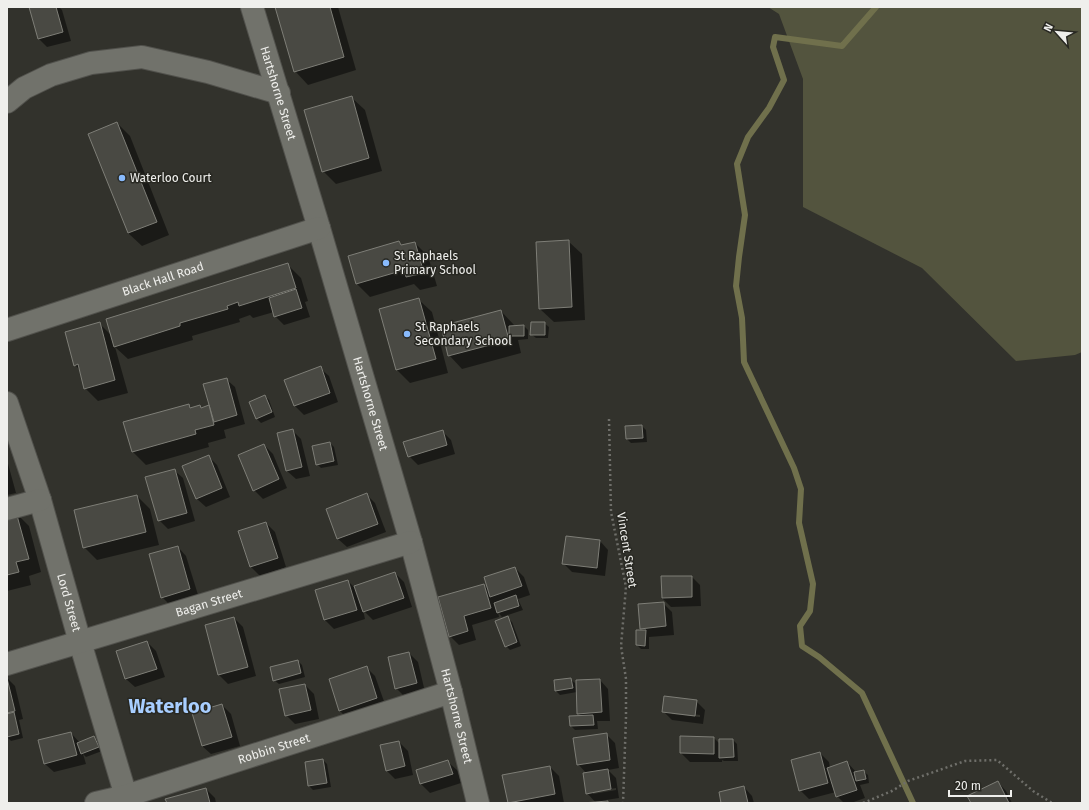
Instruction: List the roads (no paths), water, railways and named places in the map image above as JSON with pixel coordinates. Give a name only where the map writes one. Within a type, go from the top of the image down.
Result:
[{"type":"street","name":"Hartshorne Street","points":[[252,7],[279,93],[411,542],[451,692],[478,803]]},
{"type":"street","points":[[7,102],[16,87],[51,75],[91,63],[142,57],[208,72],[279,93]]},
{"type":"street","name":"Black Hall Road","points":[[7,330],[319,228]]},
{"type":"street","name":"Lord Street","points":[[7,403],[40,500],[127,800]]},
{"type":"street","points":[[7,509],[40,500]]},
{"type":"street","name":"Bagan Street","points":[[7,664],[411,542]]},
{"type":"street","name":"Robbin Street","points":[[96,803],[127,800],[451,692]]},
{"type":"waterway","points":[[876,7],[842,46],[775,37],[773,47],[784,80],[769,108],[748,137],[737,164],[745,215],[736,286],[742,318],[744,362],[794,468],[801,489],[799,523],[813,584],[810,611],[800,626],[802,646],[819,657],[862,693],[913,803]]},
{"type":"place","name":"Waterloo Court","points":[[122,178]]},
{"type":"place","name":"St Raphaels Primary School","points":[[386,263]]},
{"type":"place","name":"St Raphaels Secondary School","points":[[407,334]]},
{"type":"district","name":"Waterloo","points":[[170,706]]}]
